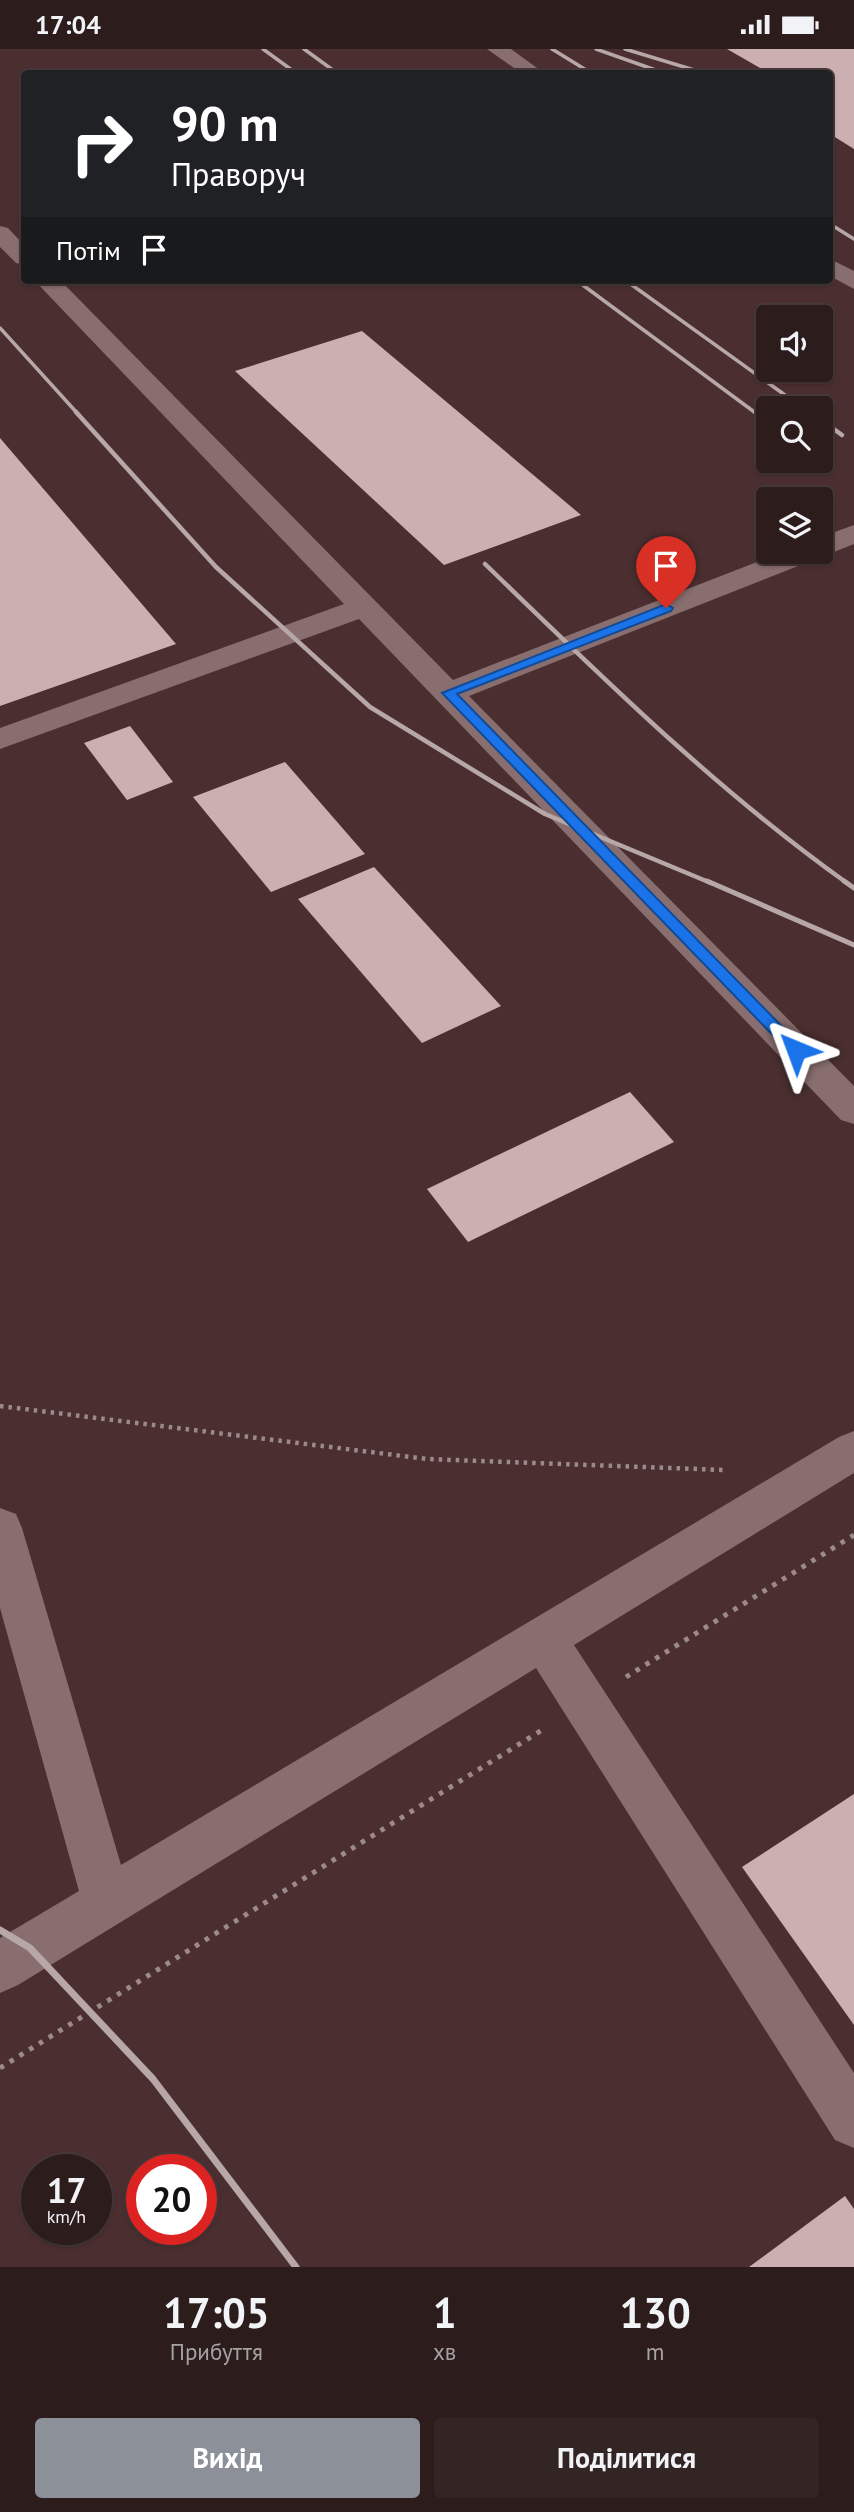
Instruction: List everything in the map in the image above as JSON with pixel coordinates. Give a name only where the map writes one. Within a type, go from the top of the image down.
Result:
[{"type":"lane","points":[[497,49],[529,70]]},
{"type":"lane","points":[[0,233],[21,255]]},
{"type":"lane","points":[[833,269],[854,282]]},
{"type":"lane","points":[[50,284],[854,1110]]},
{"type":"lane","points":[[833,542],[854,534]]},
{"type":"lane","points":[[448,693],[778,564]]},
{"type":"lane","points":[[0,739],[364,607]]},
{"type":"lane","points":[[0,1966],[854,1450]]},
{"type":"lane","points":[[0,1528],[107,1902]]},
{"type":"lane","points":[[543,1638],[854,2121]]},
{"type":"path","points":[[0,1406],[427,1459],[731,1471]]},
{"type":"path","points":[[0,2068],[854,1535]]},
{"type":"shaded area","points":[[0,49],[854,49],[854,2267],[0,2267]]},
{"type":"building","points":[[727,49],[854,49],[854,149],[833,136],[833,70],[764,70]]},
{"type":"building","points":[[362,331],[581,515],[444,565],[235,371]]},
{"type":"building","points":[[0,438],[82,534],[176,644],[0,706]]},
{"type":"building","points":[[130,726],[173,782],[127,800],[84,743]]},
{"type":"building","points":[[285,762],[365,854],[271,892],[193,797]]},
{"type":"building","points":[[374,867],[501,1006],[422,1043],[298,899]]},
{"type":"building","points":[[630,1092],[674,1142],[468,1242],[427,1189]]},
{"type":"building","points":[[854,1794],[854,2025],[742,1867]]},
{"type":"building","points":[[845,2196],[854,2209],[854,2267],[749,2267]]},
{"type":"railway","points":[[263,49],[292,70]]},
{"type":"railway","points":[[304,49],[333,70]]},
{"type":"railway","points":[[552,49],[586,70]]},
{"type":"railway","points":[[596,49],[656,70]]},
{"type":"railway","points":[[625,49],[694,70]]},
{"type":"railway","points":[[833,226],[854,239]]},
{"type":"railway","points":[[581,284],[756,413]]},
{"type":"railway","points":[[631,284],[786,396]]},
{"type":"railway","points":[[0,328],[78,414]]},
{"type":"railway","points":[[76,412],[216,567],[370,707],[545,814],[711,883]]},
{"type":"railway","points":[[833,429],[842,435]]},
{"type":"railway","points":[[485,564],[705,770],[798,847],[847,883]]},
{"type":"railway","points":[[707,881],[854,945]]},
{"type":"railway","points":[[844,881],[854,888]]},
{"type":"railway","points":[[0,1930],[30,1948],[153,2079],[296,2267]]},
{"type":"route","points":[[666,608],[448,693],[796,1050]]}]
